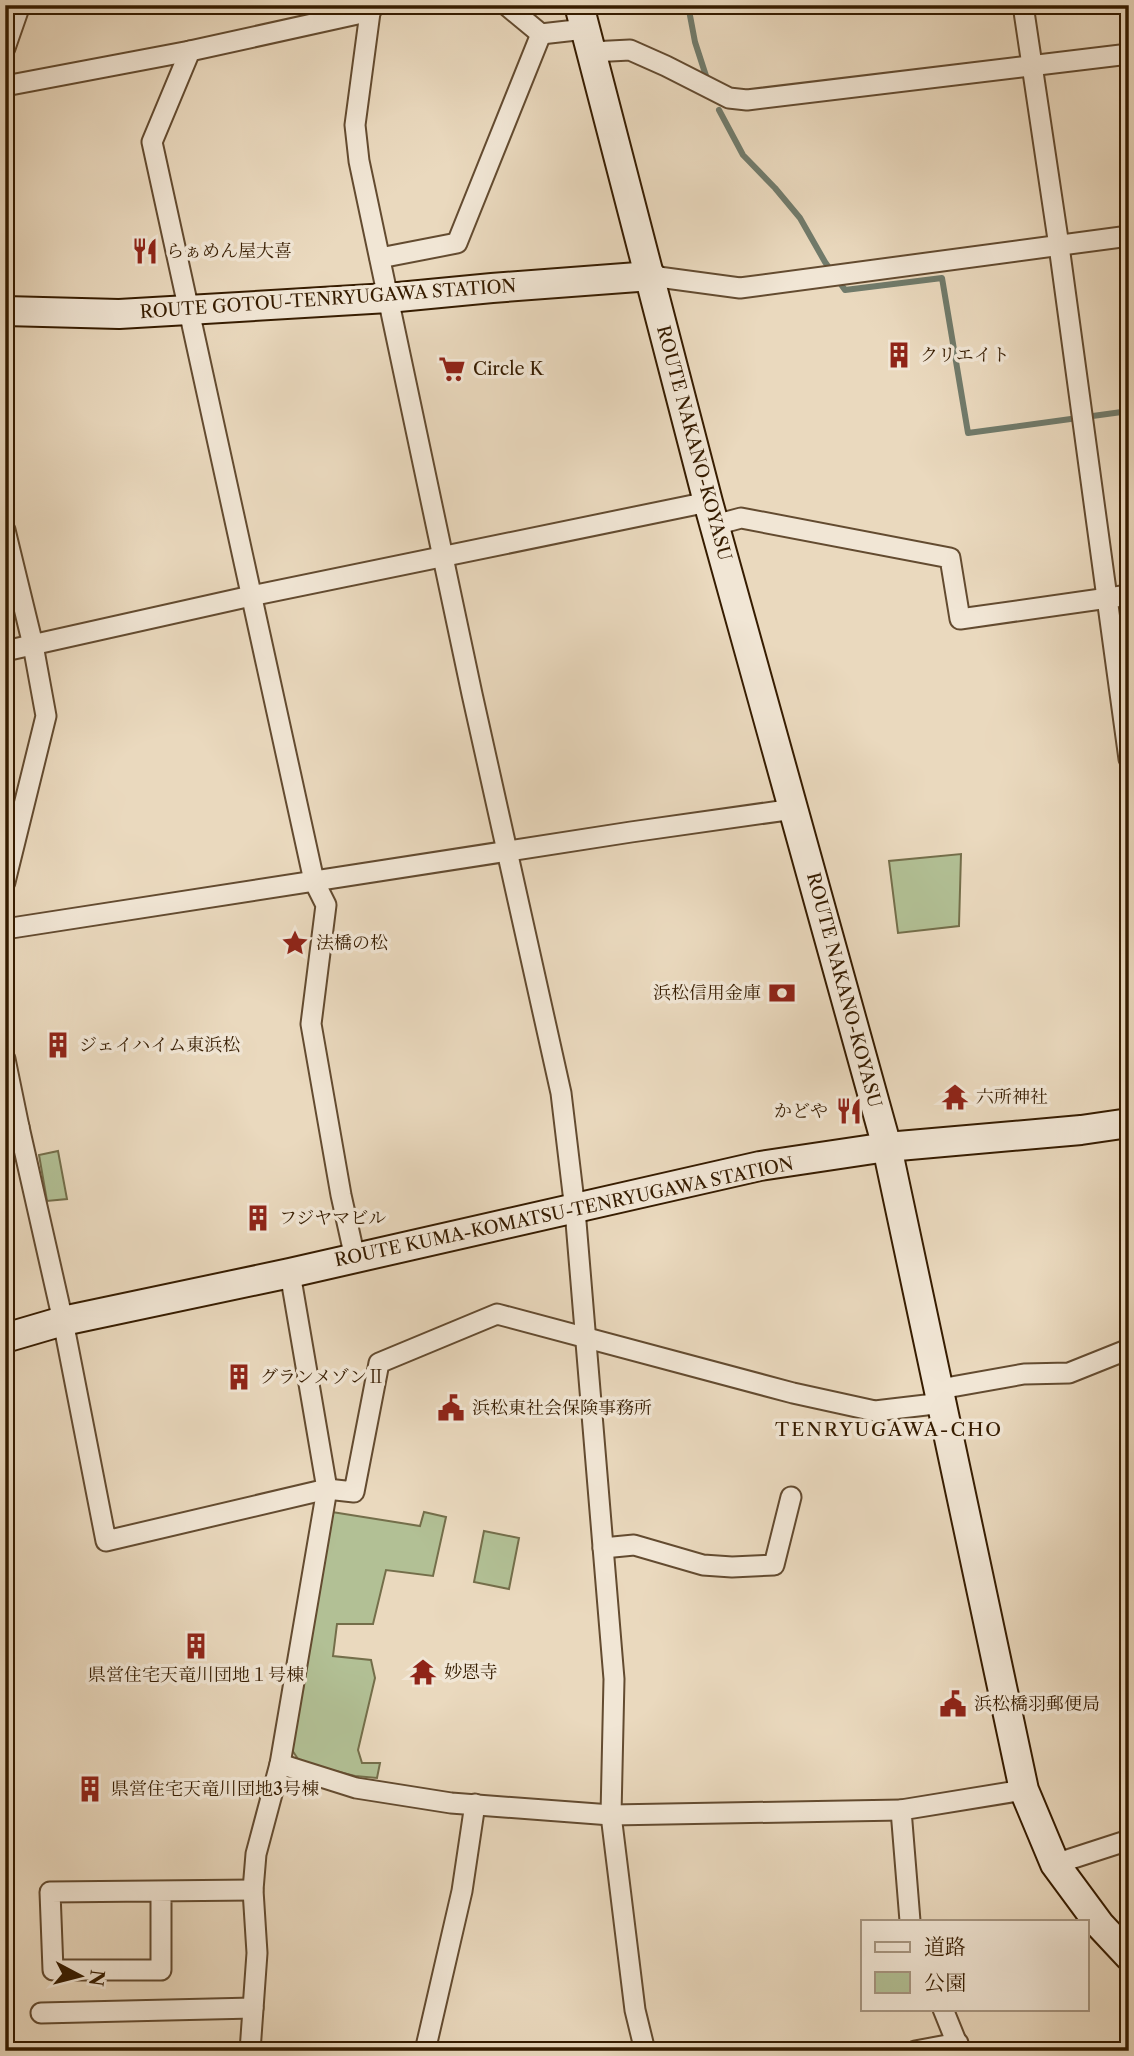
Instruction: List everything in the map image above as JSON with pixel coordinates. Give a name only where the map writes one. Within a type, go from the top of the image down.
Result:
[{"type":"main road","name":"ROUTE NAKANO-KOYASU","points":[[585,29],[712,514],[887,1147],[1024,1790],[1055,1864],[1100,1925],[1129,1956]]},
{"type":"main road","name":"ROUTE GOTOU-TENRYUGAWA STATION","points":[[5,311],[119,314],[388,298],[651,276]]},
{"type":"main road","name":"ROUTE KUMA-KOMATSU-TENRYUGAWA STATION","points":[[5,1338],[63,1321],[575,1210],[760,1166],[887,1147],[1081,1130],[1129,1123]]},
{"type":"street","points":[[5,48],[20,5]]},
{"type":"street","points":[[506,5],[541,34],[585,29],[729,98],[747,100],[1129,54]]},
{"type":"street","points":[[1023,5],[1059,246],[1129,760]]},
{"type":"street","points":[[5,86],[190,51],[371,8],[355,125],[359,161],[472,694],[561,1093],[575,1210],[614,1679],[611,1815],[635,2010],[645,2051]]},
{"type":"street","points":[[380,258],[457,243],[541,34]]},
{"type":"street","points":[[190,51],[152,142],[314,881],[326,905],[311,1024],[338,1183],[355,1258]]},
{"type":"street","points":[[651,276],[740,288],[1129,236]]},
{"type":"street","points":[[5,651],[251,596],[444,558],[712,514],[950,558],[961,619],[1129,595]]},
{"type":"street","points":[[5,530],[47,716],[5,882]]},
{"type":"street","points":[[5,929],[794,810]]},
{"type":"street","points":[[5,1059],[12,1129],[63,1321],[106,1541],[327,1489],[354,1492],[379,1363],[497,1314],[793,1394],[875,1411],[1024,1374],[1069,1373],[1129,1349]]},
{"type":"street","points":[[250,2051],[257,1953],[253,1890],[256,1854],[280,1764],[327,1489],[290,1273]]},
{"type":"street","points":[[603,1548],[634,1545],[704,1565],[774,1565],[791,1497]]},
{"type":"street","points":[[280,1764],[356,1788],[451,1803],[611,1815],[901,1810],[1024,1790]]},
{"type":"street","points":[[425,2051],[462,1891],[475,1804]]},
{"type":"street","points":[[901,1810],[910,1920]]},
{"type":"street","points":[[1055,1864],[1129,1840]]},
{"type":"street","points":[[161,1892],[161,1970],[53,1970],[50,1892],[253,1890]]},
{"type":"street","points":[[41,2013],[253,2008]]},
{"type":"street","points":[[915,2051],[959,2047],[943,2010]]},
{"type":"green space","points":[[961,854],[959,926],[898,933],[889,861]]},
{"type":"green space","points":[[58,1151],[67,1199],[47,1201],[39,1155]]},
{"type":"green space","points":[[332,1512],[420,1526],[424,1512],[446,1517],[433,1576],[386,1570],[373,1624],[337,1624],[333,1656],[371,1660],[375,1678],[358,1750],[362,1763],[380,1763],[377,1778],[355,1776],[300,1762],[290,1747]]},
{"type":"green space","points":[[484,1531],[519,1538],[509,1589],[474,1582]]},
{"type":"waterway","points":[[688,5],[695,42],[708,82]]},
{"type":"waterway","points":[[719,110],[743,155],[800,218],[825,262],[845,290],[942,278],[968,433],[1129,411]]},
{"type":"place","name":"らぁめん屋大喜","points":[[145,251]]},
{"type":"place","name":"クリエイト","points":[[899,355]]},
{"type":"place","name":"Circle K","points":[[452,369]]},
{"type":"place","name":"法橋の松","points":[[295,943]]},
{"type":"place","name":"浜松信用金庫","points":[[782,993]]},
{"type":"place","name":"ジェイハイム東浜松","points":[[58,1045]]},
{"type":"place","name":"六所神社","points":[[955,1097]]},
{"type":"place","name":"かどや","points":[[849,1111]]},
{"type":"place","name":"フジヤマビル","points":[[258,1218]]},
{"type":"place","name":"グランメゾンⅡ","points":[[239,1377]]},
{"type":"place","name":"浜松東社会保険事務所","points":[[451,1408]]},
{"type":"place","name":"県営住宅天竜川団地１号棟","points":[[196,1646]]},
{"type":"place","name":"妙恩寺","points":[[423,1672]]},
{"type":"place","name":"浜松橋羽郵便局","points":[[953,1704]]},
{"type":"place","name":"県営住宅天竜川団地3号棟","points":[[90,1789]]},
{"type":"district","name":"TENRYUGAWA-CHO","points":[[889,1429]]}]
